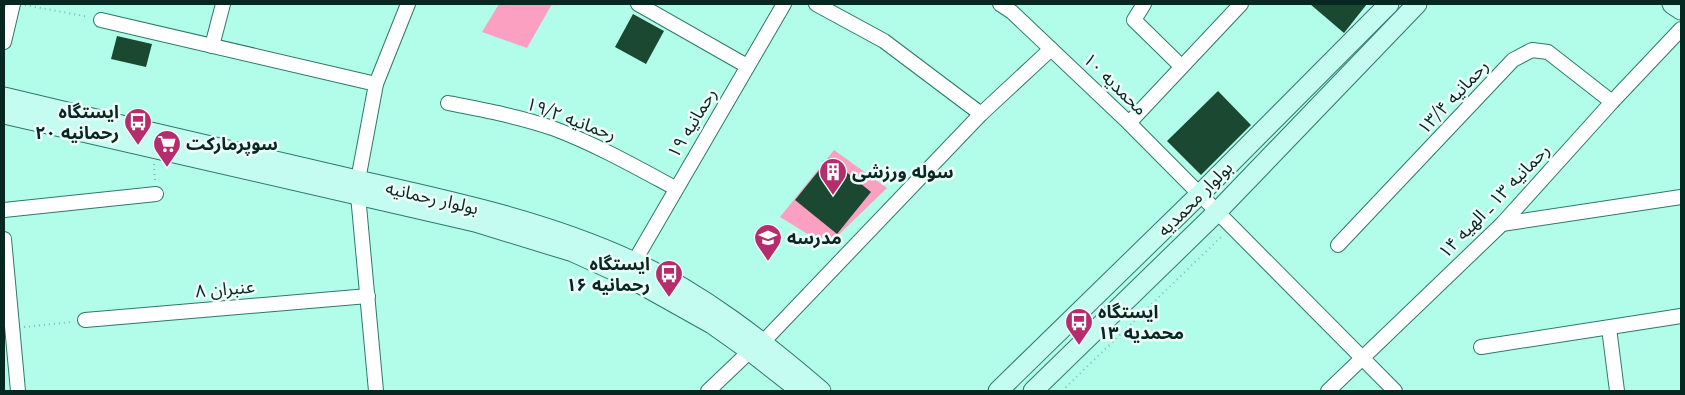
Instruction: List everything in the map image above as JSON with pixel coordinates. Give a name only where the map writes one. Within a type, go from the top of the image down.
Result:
[{"type":"main road","name":"بولوار محمدیه","points":[[998,391],[1200,195],[1389,4]]},
{"type":"main road","name":"بولوار محمدیه","points":[[1033,391],[1216,213],[1417,4]]},
{"type":"main road","points":[[1672,4],[1681,10]]},
{"type":"main road","name":"بولوار رحمانیه","points":[[4,97],[358,188],[573,252],[669,298],[756,346],[801,391]]},
{"type":"main road","name":"بولوار رحمانیه","points":[[4,114],[152,149],[358,188],[478,208],[577,239],[634,262],[694,296],[756,346],[822,391]]},
{"type":"street","points":[[4,42],[13,4]]},
{"type":"street","points":[[212,46],[223,4]]},
{"type":"street","points":[[376,391],[358,188],[376,84],[408,4]]},
{"type":"street","points":[[638,4],[748,66]]},
{"type":"street","name":"رحمانیه ۱۹","points":[[634,262],[675,188],[784,4]]},
{"type":"street","points":[[816,4],[884,41],[981,114]]},
{"type":"street","name":"محمدیه ۱۰","points":[[1000,4],[1051,48],[1129,123],[1216,213],[1363,357],[1395,391]]},
{"type":"street","points":[[1144,4],[1134,20],[1181,66]]},
{"type":"street","points":[[1129,123],[1241,4]]},
{"type":"street","points":[[101,20],[376,84]]},
{"type":"street","name":"رحمانیه ۱۳ ـ الهیه ۱۴","points":[[1328,391],[1502,224],[1612,102],[1681,30]]},
{"type":"street","points":[[708,391],[756,346],[981,114],[1051,48]]},
{"type":"street","name":"رحمانیه ۱۳/۴","points":[[1338,246],[1513,60],[1532,50],[1548,52],[1612,102]]},
{"type":"street","name":"رحمانیه ۱۹/۲","points":[[448,103],[485,110],[555,129],[612,154],[675,188]]},
{"type":"street","points":[[4,210],[156,194]]},
{"type":"street","points":[[1502,224],[1681,197]]},
{"type":"street","points":[[4,239],[12,328],[13,387]]},
{"type":"street","name":"عنبران ۸","points":[[85,320],[368,296]]},
{"type":"street","points":[[1481,347],[1681,316]]},
{"type":"street","points":[[1608,328],[1617,391]]},
{"type":"path","points":[[18,4],[101,20]]},
{"type":"path","points":[[152,149],[156,194]]},
{"type":"path","points":[[1062,391],[1231,227]]},
{"type":"path","points":[[12,328],[85,320]]},
{"type":"shaded area","points":[[499,4],[552,4],[527,48],[482,32]]},
{"type":"shaded area","points":[[834,150],[887,188],[827,246],[780,217]]},
{"type":"building","points":[[1310,4],[1367,4],[1344,33]]},
{"type":"building","points":[[633,14],[664,31],[646,64],[615,47]]},
{"type":"building","points":[[117,36],[152,44],[146,67],[111,59]]},
{"type":"building","points":[[1218,91],[1251,125],[1201,175],[1167,141]]},
{"type":"building","name":"سوله ورزشی","points":[[829,158],[871,192],[837,234],[795,200]]},
{"type":"place","name":"ایستگاه رحمانیه ۲۰","points":[[138,146]]},
{"type":"place","name":"سوپرمارکت","points":[[167,168]]},
{"type":"place","name":"سوله ورزشی","points":[[833,196]]},
{"type":"place","name":"مدرسه","points":[[768,262]]},
{"type":"place","name":"ایستگاه رحمانیه ۱۶","points":[[669,298]]},
{"type":"place","name":"ایستگاه محمدیه ۱۳","points":[[1079,346]]}]
